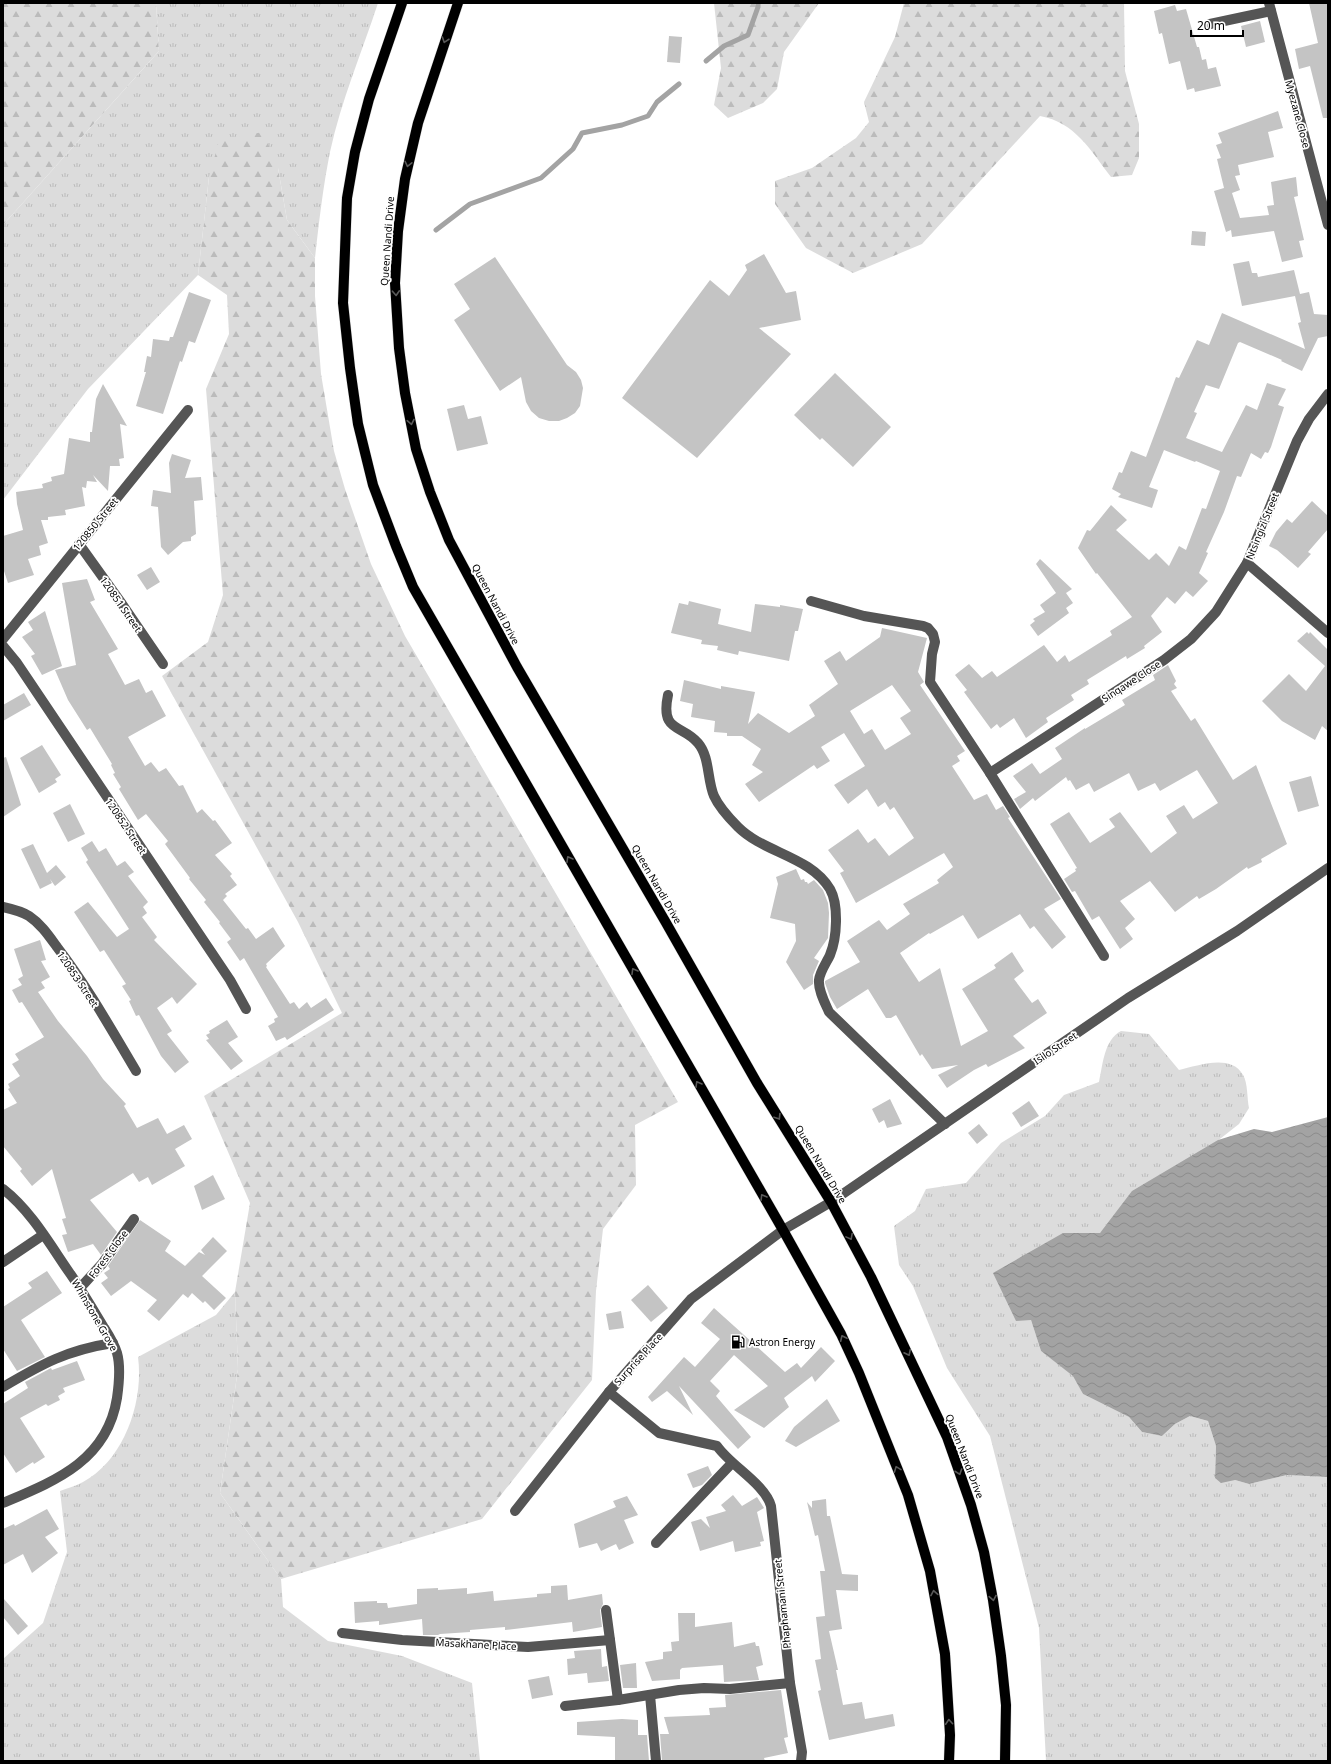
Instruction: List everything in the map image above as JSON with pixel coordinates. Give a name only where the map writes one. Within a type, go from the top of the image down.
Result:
[{"type":"main road","points":[[402,3],[369,99],[355,152],[347,198],[343,303],[358,424],[373,485],[413,587],[783,1230],[841,1334],[862,1380],[908,1495],[930,1571],[945,1654],[950,1735],[949,1761]]},
{"type":"main road","name":"Queen Nandi Drive","points":[[458,3],[418,123],[405,179],[398,231],[395,283],[399,348],[405,393],[416,448],[430,492],[448,540],[517,667],[665,921],[757,1083],[831,1202],[871,1277],[947,1437],[971,1505],[984,1552],[993,1600],[1006,1705],[1005,1761]]},
{"type":"street","points":[[1210,24],[1270,7]]},
{"type":"street","name":"Myezane Close","points":[[1270,7],[1328,225]]},
{"type":"street","name":"Ntsingizi Street","points":[[1328,394],[1309,419],[1297,441],[1247,563],[1328,633]]},
{"type":"street","name":"120850 Street","points":[[3,639],[188,410]]},
{"type":"street","name":"120851 Street","points":[[79,544],[163,664]]},
{"type":"street","name":"Sinqawe Close","points":[[990,773],[1164,660],[1191,639],[1219,608],[1247,563]]},
{"type":"street","points":[[811,601],[864,616],[928,628],[933,634],[935,642],[932,654],[930,682],[990,773],[1104,956]]},
{"type":"street","name":"120852 Street","points":[[3,646],[21,670],[225,973],[246,1009]]},
{"type":"street","points":[[668,695],[666,706],[669,720],[674,727],[693,739],[700,746],[705,757],[714,796],[722,810],[739,828],[751,837],[806,867],[818,875],[830,889],[837,912],[835,932],[831,953],[819,980],[822,998],[829,1012],[945,1124]]},
{"type":"street","name":"Isilo Street","points":[[783,1230],[831,1202],[1128,998],[1237,931],[1328,868]]},
{"type":"street","name":"120853 Street","points":[[3,907],[28,915],[40,926],[68,961],[136,1070]]},
{"type":"street","name":"Whinstone Grove","points":[[3,1189],[27,1211],[80,1288],[113,1343],[117,1354],[119,1373],[118,1389],[110,1423],[102,1440],[90,1453],[65,1474],[46,1485],[3,1504]]},
{"type":"street","name":"Forest Close","points":[[80,1288],[102,1264],[134,1219]]},
{"type":"street","name":"Surprise Place","points":[[515,1511],[609,1392],[691,1299],[783,1230]]},
{"type":"street","points":[[3,1262],[43,1235]]},
{"type":"street","points":[[3,1386],[44,1363],[69,1352],[113,1343]]},
{"type":"street","name":"Phaphamani Street","points":[[609,1392],[659,1433],[717,1446],[732,1463],[768,1496],[771,1506],[790,1683],[802,1752],[800,1761]]},
{"type":"street","points":[[656,1543],[732,1463]]},
{"type":"street","points":[[606,1610],[618,1700]]},
{"type":"street","name":"Masakhane Place","points":[[342,1633],[402,1640],[528,1647],[610,1640]]},
{"type":"street","points":[[565,1706],[618,1700],[679,1690],[704,1688],[730,1689],[790,1683]]},
{"type":"street","points":[[650,1695],[656,1761]]},
{"type":"green space","points":[[3,3],[156,3],[159,51],[3,225]]},
{"type":"green space","points":[[156,3],[378,3],[346,95],[330,152],[325,178],[315,258],[287,220],[278,168],[209,177],[198,275],[88,389],[3,500],[3,225],[159,51]]},
{"type":"green space","points":[[714,3],[819,3],[784,52],[777,89],[763,103],[728,118],[714,105],[721,68]]},
{"type":"green space","points":[[904,3],[1124,3],[1125,71],[1139,124],[1139,158],[1132,175],[1111,177],[1089,148],[1073,131],[1052,119],[1040,116],[922,244],[853,273],[806,248],[775,204],[775,181],[812,168],[856,138],[869,122],[864,102],[895,37]]},
{"type":"green space","points":[[263,132],[278,168],[287,220],[315,258],[315,296],[321,374],[334,451],[345,489],[371,564],[405,636],[678,1102],[635,1125],[636,1185],[603,1229],[596,1291],[592,1380],[482,1519],[281,1579],[220,1493],[238,1369],[235,1292],[250,1203],[204,1096],[342,1013],[298,922],[162,676],[208,642],[223,595],[206,389],[229,334],[227,295],[198,275],[209,177],[219,141]]},
{"type":"green space","points":[[1121,1031],[1149,1034],[1179,1070],[1213,1063],[1230,1064],[1238,1068],[1245,1078],[1249,1108],[1239,1124],[1100,1233],[1063,1233],[1031,1320],[1041,1351],[1074,1376],[1083,1394],[1129,1417],[1142,1432],[1162,1436],[1175,1424],[1190,1416],[1208,1421],[1216,1446],[1215,1478],[1235,1480],[1249,1484],[1287,1475],[1328,1477],[1328,1761],[1046,1761],[1039,1628],[990,1436],[947,1368],[913,1286],[899,1265],[894,1226],[915,1211],[926,1189],[966,1183],[1001,1143],[1045,1116],[1064,1095],[1099,1082],[1103,1060],[1108,1046],[1115,1035]]},
{"type":"green space","points":[[235,1292],[238,1369],[220,1493],[281,1579],[283,1607],[328,1641],[402,1656],[472,1683],[480,1761],[3,1761],[3,1659],[43,1623],[67,1552],[60,1491],[83,1482],[97,1472],[110,1460],[120,1445],[134,1411],[138,1392],[138,1357],[216,1315]]},
{"type":"water","points":[[1328,1117],[1328,1477],[1287,1475],[1249,1484],[1235,1480],[1221,1483],[1215,1478],[1216,1446],[1208,1421],[1190,1416],[1175,1424],[1162,1436],[1142,1432],[1129,1417],[1083,1394],[1073,1376],[1041,1351],[1031,1320],[1016,1321],[993,1273],[1063,1233],[1100,1233],[1132,1191],[1218,1140],[1254,1129],[1272,1132]]},
{"type":"building","points":[[1309,3],[1328,3],[1328,118],[1323,118],[1310,66],[1299,69],[1295,49],[1318,43]]},
{"type":"building","points":[[1175,5],[1177,11],[1186,9],[1202,60],[1206,59],[1208,69],[1216,67],[1221,86],[1195,92],[1194,88],[1187,90],[1180,61],[1169,64],[1162,33],[1159,34],[1154,11]]},
{"type":"building","points":[[1260,21],[1265,42],[1246,47],[1241,26]]},
{"type":"building","points":[[669,36],[682,37],[680,63],[667,62]]},
{"type":"building","points":[[1278,111],[1283,128],[1268,132],[1274,157],[1238,165],[1240,175],[1235,176],[1240,190],[1232,193],[1240,218],[1269,215],[1267,206],[1274,205],[1271,182],[1296,177],[1298,196],[1294,197],[1304,240],[1299,241],[1303,257],[1282,262],[1274,231],[1232,237],[1231,230],[1226,232],[1214,191],[1224,188],[1217,159],[1221,158],[1216,145],[1222,143],[1218,133]]},
{"type":"building","points":[[1192,231],[1206,232],[1205,246],[1191,245]]},
{"type":"building","points":[[764,254],[786,293],[796,291],[801,320],[759,328],[791,354],[697,458],[622,398],[710,280],[729,296],[747,270],[745,265]]},
{"type":"building","points":[[495,257],[567,365],[576,372],[581,380],[583,388],[580,406],[575,413],[567,418],[559,421],[549,421],[539,418],[531,411],[526,402],[521,377],[500,391],[454,320],[470,309],[454,284]]},
{"type":"building","points":[[1249,261],[1252,273],[1257,273],[1258,277],[1294,270],[1300,294],[1309,292],[1314,314],[1328,315],[1328,336],[1318,338],[1302,371],[1281,361],[1282,360],[1240,342],[1238,343],[1219,389],[1206,385],[1194,412],[1197,413],[1186,438],[1222,452],[1246,405],[1257,410],[1267,383],[1286,389],[1278,405],[1284,407],[1271,447],[1268,453],[1265,452],[1261,459],[1251,453],[1241,477],[1237,476],[1224,512],[1206,552],[1208,553],[1199,573],[1208,581],[1193,597],[1186,591],[1175,604],[1167,597],[1151,616],[1162,632],[1144,646],[1145,648],[1127,659],[1126,656],[1087,680],[1089,684],[1071,695],[1074,700],[1046,718],[1048,722],[1026,738],[1014,718],[1000,728],[997,724],[991,729],[964,692],[967,690],[955,675],[969,664],[982,678],[992,671],[997,677],[1044,645],[1057,662],[1065,655],[1069,662],[1112,635],[1110,631],[1132,617],[1097,573],[1096,574],[1078,548],[1087,530],[1090,531],[1111,505],[1127,520],[1116,530],[1149,560],[1156,553],[1169,566],[1179,546],[1186,550],[1202,508],[1206,509],[1220,471],[1164,450],[1149,487],[1158,490],[1152,508],[1118,497],[1121,494],[1112,489],[1119,472],[1122,473],[1131,451],[1146,457],[1176,377],[1179,378],[1197,340],[1209,345],[1222,313],[1305,349],[1298,323],[1301,322],[1295,296],[1242,306],[1233,264]]},
{"type":"building","points":[[189,292],[211,300],[195,343],[189,341],[182,362],[180,361],[163,414],[136,406],[146,372],[144,372],[147,356],[151,357],[153,339],[169,341],[170,337],[173,337]]},
{"type":"building","points":[[835,373],[891,427],[853,467],[822,438],[820,440],[794,415]]},
{"type":"building","points":[[103,384],[127,426],[120,424],[124,458],[119,459],[120,466],[110,466],[108,491],[93,475],[97,482],[87,481],[86,488],[82,487],[85,506],[65,510],[66,515],[48,517],[48,520],[41,520],[48,543],[39,546],[41,555],[28,559],[34,575],[8,583],[3,568],[3,536],[23,530],[16,492],[43,488],[42,484],[52,481],[51,477],[64,474],[69,438],[90,442],[90,432],[92,432],[96,399]]},
{"type":"building","points":[[464,405],[468,419],[481,416],[488,444],[457,451],[447,409]]},
{"type":"building","points":[[172,454],[191,460],[185,478],[201,477],[203,500],[194,501],[196,534],[191,537],[191,541],[183,542],[168,555],[161,547],[158,507],[151,506],[153,490],[171,493],[169,463]]},
{"type":"building","points":[[1312,501],[1328,516],[1328,529],[1308,552],[1311,554],[1298,568],[1277,550],[1269,546],[1276,532],[1287,519],[1292,523]]},
{"type":"building","points":[[1040,559],[1072,589],[1066,593],[1073,603],[1066,608],[1069,613],[1038,636],[1030,625],[1035,621],[1033,619],[1045,612],[1040,605],[1056,593],[1036,564]]},
{"type":"building","points":[[151,567],[160,582],[147,590],[137,575]]},
{"type":"building","points":[[87,579],[95,600],[90,602],[118,649],[108,654],[125,685],[139,679],[146,693],[152,690],[166,716],[128,737],[145,766],[151,762],[159,772],[166,768],[179,786],[183,785],[197,813],[202,809],[213,821],[215,820],[232,843],[215,855],[232,874],[230,876],[237,885],[225,894],[227,896],[223,900],[256,939],[273,927],[285,946],[266,964],[266,967],[290,1004],[294,1002],[299,1009],[307,1002],[311,1008],[326,998],[334,1010],[287,1040],[285,1037],[276,1041],[268,1026],[275,1022],[274,1019],[278,1017],[244,958],[240,961],[227,942],[231,939],[204,902],[206,900],[189,879],[190,878],[165,844],[168,841],[146,814],[138,820],[119,789],[121,787],[113,774],[115,773],[111,765],[112,764],[90,728],[87,730],[68,700],[55,670],[76,665],[62,583]]},
{"type":"building","points":[[689,601],[721,609],[718,624],[751,632],[755,604],[780,607],[780,605],[803,609],[798,631],[795,631],[789,661],[739,651],[738,655],[717,650],[718,646],[701,644],[702,640],[671,633],[679,603],[688,605]]},
{"type":"building","points":[[45,611],[62,666],[42,675],[31,656],[35,654],[22,637],[33,630],[28,622]]},
{"type":"building","points":[[882,628],[927,638],[918,672],[924,682],[920,685],[965,751],[957,756],[960,761],[952,766],[974,800],[987,794],[996,810],[1003,806],[1010,817],[1008,818],[1061,899],[1044,909],[1066,937],[1052,949],[1034,926],[1030,929],[1020,914],[978,939],[963,915],[930,934],[929,933],[900,953],[919,982],[940,968],[961,1046],[988,1031],[962,989],[996,968],[994,965],[1012,952],[1024,971],[1014,979],[1032,1003],[1038,999],[1047,1013],[1013,1036],[1025,1048],[988,1067],[986,1064],[974,1070],[947,1088],[938,1075],[958,1065],[932,1069],[922,1054],[920,1056],[896,1015],[891,1018],[886,1018],[868,989],[837,1009],[830,997],[825,983],[825,981],[860,962],[847,941],[879,920],[887,930],[910,914],[903,904],[939,883],[937,880],[953,867],[944,853],[856,903],[840,873],[844,871],[828,850],[858,829],[868,843],[875,838],[889,856],[914,838],[894,807],[890,810],[885,802],[878,807],[867,789],[848,804],[834,785],[865,766],[844,733],[821,747],[830,761],[817,769],[814,765],[759,802],[745,784],[763,772],[752,765],[761,749],[742,736],[727,736],[727,733],[714,732],[715,721],[691,717],[693,704],[680,701],[684,680],[721,689],[721,686],[755,692],[748,724],[758,713],[789,733],[815,716],[809,705],[838,684],[824,661],[840,651],[846,661],[880,637]],"holes":[[[892,685],[911,711],[900,718],[911,734],[885,750],[872,729],[864,734],[850,711]]]},
{"type":"building","points":[[1307,632],[1309,634],[1310,632],[1328,650],[1328,731],[1322,726],[1315,740],[1282,721],[1262,701],[1289,674],[1306,691],[1325,666],[1297,641]]},
{"type":"building","points":[[1168,665],[1176,681],[1174,684],[1177,688],[1171,691],[1191,721],[1195,718],[1233,780],[1256,765],[1287,844],[1261,859],[1262,862],[1248,869],[1247,867],[1216,889],[1199,899],[1197,896],[1175,912],[1150,881],[1120,901],[1135,919],[1125,928],[1133,939],[1120,949],[1099,916],[1092,920],[1075,891],[1072,892],[1064,879],[1076,871],[1075,869],[1077,868],[1050,824],[1069,812],[1090,843],[1115,827],[1109,819],[1120,812],[1151,853],[1177,833],[1166,816],[1184,805],[1193,819],[1218,803],[1197,770],[1160,791],[1155,783],[1138,791],[1129,773],[1094,792],[1089,783],[1076,790],[1070,780],[1068,781],[1066,777],[1035,801],[1033,798],[1020,809],[1014,799],[1026,792],[1013,776],[1032,763],[1040,774],[1062,759],[1055,748],[1085,728],[1125,705],[1122,700],[1155,680],[1153,675]]},
{"type":"building","points":[[24,693],[31,705],[3,721],[3,705]]},
{"type":"building","points":[[42,745],[61,775],[55,779],[57,782],[39,793],[20,758]]},
{"type":"building","points":[[6,757],[21,805],[3,817],[3,758]]},
{"type":"building","points":[[1311,776],[1319,806],[1298,812],[1289,782]]},
{"type":"building","points":[[70,804],[85,834],[68,842],[53,813]]},
{"type":"building","points":[[92,841],[99,852],[106,848],[117,866],[125,861],[134,872],[128,876],[148,902],[143,907],[147,913],[142,917],[157,937],[154,940],[197,984],[177,1004],[172,997],[157,1008],[172,1031],[167,1034],[189,1062],[175,1073],[161,1056],[139,1015],[136,1016],[129,1001],[131,1000],[122,986],[126,984],[104,950],[100,952],[74,912],[88,902],[117,937],[129,929],[86,862],[88,860],[81,848]]},
{"type":"building","points":[[33,844],[47,873],[56,865],[66,877],[55,886],[50,879],[52,883],[40,889],[21,849]]},
{"type":"building","points":[[796,869],[801,880],[804,879],[808,884],[814,880],[823,890],[828,903],[829,913],[828,938],[814,958],[819,961],[813,975],[813,984],[804,990],[786,962],[796,941],[795,924],[770,918],[778,884],[776,877]]},
{"type":"building","points":[[40,940],[46,960],[41,961],[50,977],[41,982],[45,988],[38,992],[58,1021],[87,1056],[103,1079],[126,1104],[124,1106],[137,1128],[158,1118],[167,1134],[184,1125],[192,1139],[175,1149],[185,1166],[152,1185],[148,1177],[139,1182],[133,1173],[90,1200],[117,1232],[101,1255],[93,1244],[68,1252],[62,1235],[67,1234],[62,1219],[66,1218],[52,1169],[32,1186],[20,1171],[22,1169],[3,1146],[3,1110],[17,1103],[8,1089],[10,1088],[8,1084],[20,1076],[12,1064],[19,1060],[15,1054],[44,1037],[22,1002],[19,1003],[12,990],[22,985],[18,979],[23,976],[14,949]]},
{"type":"building","points":[[227,1020],[238,1037],[228,1043],[243,1061],[231,1070],[206,1040],[209,1039],[206,1035],[210,1033],[209,1031]]},
{"type":"building","points":[[890,1099],[902,1124],[887,1128],[884,1120],[879,1123],[872,1109]]},
{"type":"building","points":[[1029,1101],[1039,1116],[1021,1127],[1012,1113]]},
{"type":"building","points":[[979,1124],[988,1135],[977,1144],[968,1133]]},
{"type":"building","points":[[213,1175],[225,1199],[202,1210],[194,1186]]},
{"type":"building","points":[[140,1220],[171,1241],[165,1251],[185,1266],[199,1252],[205,1255],[201,1250],[213,1237],[227,1251],[202,1276],[226,1298],[214,1310],[205,1301],[203,1303],[192,1293],[188,1298],[183,1294],[159,1321],[147,1311],[157,1300],[131,1281],[111,1296],[101,1283],[108,1278],[104,1273],[110,1269],[108,1266]]},
{"type":"building","points":[[47,1271],[62,1293],[21,1320],[45,1357],[17,1371],[3,1349],[3,1307],[32,1288],[28,1283]]},
{"type":"building","points":[[648,1285],[668,1308],[651,1322],[631,1300]]},
{"type":"building","points":[[714,1308],[785,1372],[797,1363],[801,1368],[821,1347],[835,1361],[815,1382],[812,1376],[784,1398],[789,1407],[764,1428],[734,1410],[768,1386],[734,1355],[710,1381],[720,1391],[716,1396],[751,1437],[738,1449],[679,1386],[693,1415],[667,1391],[652,1402],[648,1397],[684,1357],[695,1367],[720,1339],[701,1323]]},
{"type":"building","points":[[621,1311],[624,1328],[609,1330],[606,1314]]},
{"type":"building","points":[[77,1361],[85,1380],[63,1388],[65,1392],[58,1396],[60,1400],[48,1406],[46,1404],[20,1418],[45,1457],[34,1464],[33,1462],[16,1473],[3,1453],[3,1404],[28,1388],[25,1382],[51,1368],[52,1370]]},
{"type":"building","points":[[827,1399],[840,1421],[796,1447],[785,1441],[794,1427]]},
{"type":"building","points":[[708,1466],[712,1475],[702,1485],[693,1488],[687,1474]]},
{"type":"building","points":[[733,1495],[742,1506],[757,1497],[764,1508],[757,1512],[764,1541],[760,1542],[761,1546],[735,1552],[733,1541],[700,1551],[691,1522],[701,1519],[710,1528],[706,1517],[726,1511],[721,1505]]},
{"type":"building","points":[[627,1496],[638,1515],[624,1520],[634,1543],[619,1550],[616,1544],[601,1551],[597,1543],[579,1548],[574,1524],[616,1507],[613,1501]]},
{"type":"building","points":[[826,1499],[827,1516],[830,1516],[842,1574],[858,1575],[858,1591],[836,1590],[842,1629],[829,1631],[838,1670],[836,1670],[843,1705],[862,1702],[865,1719],[893,1714],[895,1726],[829,1740],[818,1691],[821,1690],[815,1660],[821,1659],[816,1617],[825,1616],[820,1571],[825,1571],[818,1535],[815,1536],[807,1502],[812,1508],[812,1501]]},
{"type":"building","points":[[47,1509],[59,1529],[45,1537],[58,1553],[32,1573],[23,1554],[3,1565],[3,1529],[14,1524],[15,1526]]},
{"type":"building","points":[[567,1585],[568,1600],[602,1594],[603,1604],[600,1610],[602,1627],[573,1632],[572,1622],[505,1630],[505,1627],[470,1630],[470,1632],[423,1635],[422,1619],[379,1625],[379,1621],[355,1623],[354,1602],[377,1601],[377,1603],[387,1603],[388,1608],[417,1604],[417,1589],[438,1588],[438,1590],[467,1588],[467,1594],[493,1591],[494,1601],[537,1597],[537,1594],[551,1593],[551,1586]]},
{"type":"building","points":[[3,1598],[28,1626],[18,1635],[3,1617]]},
{"type":"building","points":[[678,1613],[695,1613],[695,1627],[732,1622],[734,1647],[755,1642],[756,1646],[759,1646],[763,1665],[756,1667],[759,1680],[724,1682],[723,1665],[682,1668],[680,1670],[680,1679],[652,1681],[645,1662],[663,1659],[663,1652],[672,1651],[671,1642],[679,1641]]},
{"type":"building","points":[[601,1649],[602,1667],[607,1666],[609,1681],[588,1683],[587,1673],[568,1675],[567,1659],[575,1658],[574,1651]]},
{"type":"building","points":[[636,1663],[637,1688],[623,1688],[620,1665]]},
{"type":"building","points":[[549,1676],[553,1695],[532,1699],[528,1680]]},
{"type":"building","points":[[781,1690],[788,1737],[784,1738],[788,1753],[764,1758],[765,1761],[662,1761],[660,1734],[669,1734],[664,1717],[710,1715],[709,1708],[726,1707],[725,1695]]},
{"type":"building","points":[[622,1719],[638,1720],[638,1735],[647,1735],[649,1761],[615,1761],[615,1737],[577,1735],[577,1722]]},
{"type":"waterway","points":[[706,61],[724,46],[748,35],[758,3]]},
{"type":"waterway","points":[[436,230],[470,204],[541,178],[573,149],[582,133],[622,125],[648,116],[657,102],[679,84]]},
{"type":"place","name":"Astron Energy","points":[[738,1342]]}]
